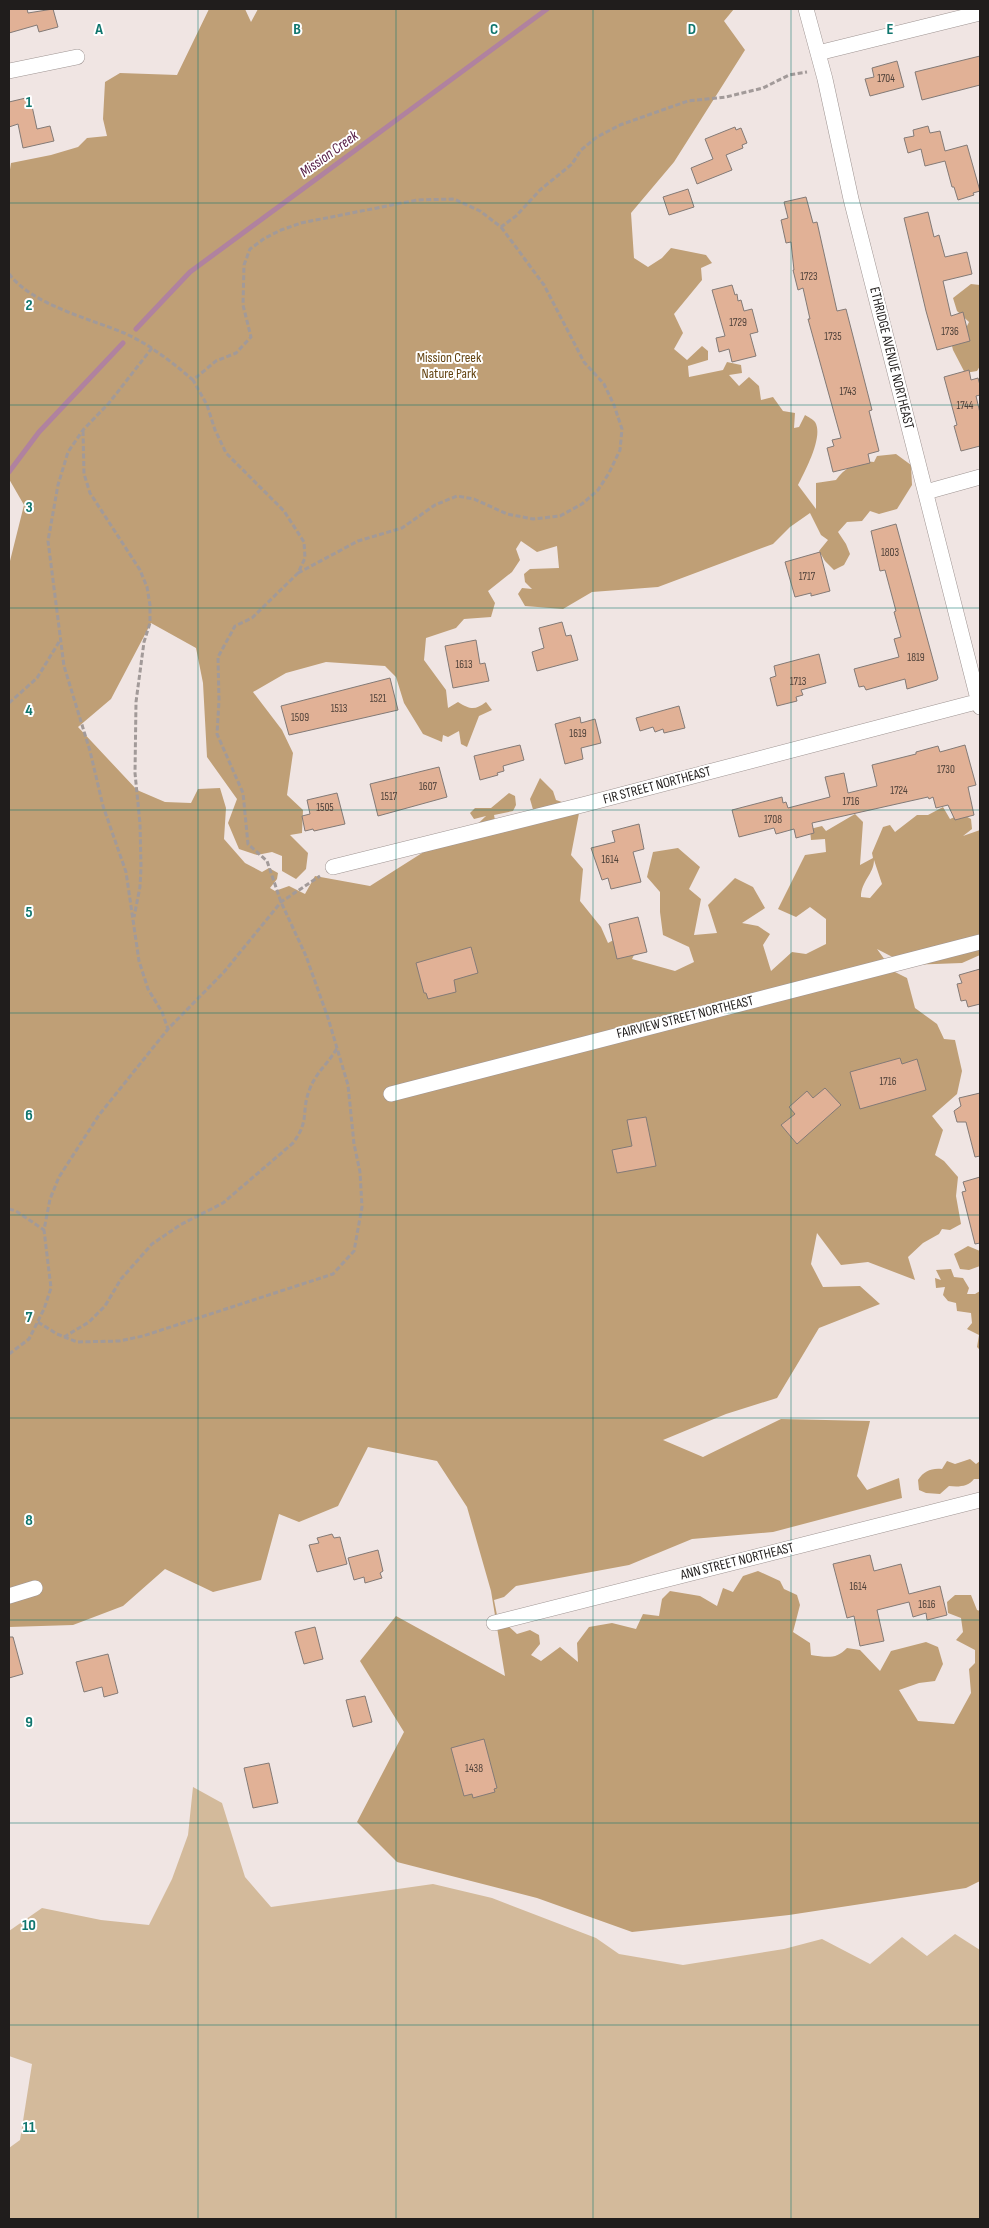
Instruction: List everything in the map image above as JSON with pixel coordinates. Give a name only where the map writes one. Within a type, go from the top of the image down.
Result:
[{"type":"street","name":"ETHRIDGE AVENUE NORTHEAST","points":[[806,9],[818,53],[850,198],[980,703]]},
{"type":"street","points":[[818,53],[980,13]]},
{"type":"street","points":[[9,71],[77,58]]},
{"type":"street","points":[[926,492],[980,477]]},
{"type":"street","name":"FIR STREET NORTHEAST","points":[[333,867],[980,703]]},
{"type":"street","name":"FAIRVIEW STREET NORTHEAST","points":[[391,1094],[980,942]]},
{"type":"street","name":"ANN STREET NORTHEAST","points":[[494,1623],[980,1500]]},
{"type":"street","points":[[9,1596],[35,1588]]},
{"type":"path","points":[[501,226],[516,216],[540,190],[572,164],[581,150],[605,133],[688,101],[726,97],[763,88],[789,75],[813,72]]},
{"type":"path","points":[[38,1322],[77,1342],[96,1343],[143,1336],[177,1323],[333,1274],[354,1251],[362,1207],[360,1172],[354,1144],[348,1085],[306,956],[281,902],[267,861],[248,844],[243,793],[216,734],[219,701],[218,657],[234,626],[252,618],[298,573],[358,541],[402,528],[436,504],[457,496],[474,498],[507,514],[533,519],[560,516],[582,504],[598,490],[620,450],[622,429],[614,405],[604,384],[584,362],[544,285],[501,226],[480,210],[454,199],[417,200],[301,223],[265,238],[250,248],[244,265],[243,305],[251,337],[236,353],[216,361],[193,380]]},
{"type":"path","points":[[9,274],[28,290],[64,311],[124,333],[152,348],[193,380],[207,405],[215,430],[226,453],[284,511],[304,542],[305,558],[298,573]]},
{"type":"path","points":[[152,348],[109,402],[83,430],[68,452],[58,485],[48,541],[64,666],[90,751],[103,806],[126,872],[140,961],[148,989],[162,1012],[168,1029]]},
{"type":"path","points":[[83,430],[84,474],[90,493],[140,570],[147,587],[150,605],[150,623],[144,642],[136,702],[135,773],[140,824],[141,866],[140,887],[133,920]]},
{"type":"path","points":[[9,703],[37,678],[60,642]]},
{"type":"path","points":[[9,1354],[29,1339],[38,1322],[51,1288],[44,1230],[50,1199],[59,1177],[99,1114],[168,1029],[235,960],[281,902],[333,867]]},
{"type":"path","points":[[64,1337],[89,1322],[105,1306],[121,1279],[152,1244],[180,1225],[223,1203],[293,1143],[302,1131],[309,1091],[316,1076],[332,1057],[337,1047]]},
{"type":"path","points":[[9,1208],[44,1230]]},
{"type":"shaded area","points":[[193,1787],[222,1803],[245,1877],[271,1907],[433,1884],[492,1898],[596,1938],[619,1954],[683,1965],[784,1949],[822,1939],[870,1964],[902,1937],[927,1956],[955,1934],[980,1950],[980,2219],[9,2219],[9,2148],[20,2140],[32,2064],[9,2056],[9,1931],[42,1908],[101,1920],[149,1925],[172,1879],[188,1835]]},
{"type":"green space","name":"Mission Creek Nature Park","points":[[209,9],[245,9],[251,22],[258,9],[734,9],[724,21],[745,50],[674,162],[631,213],[634,258],[648,267],[662,258],[671,248],[706,255],[712,263],[701,268],[702,280],[674,314],[683,333],[674,349],[687,360],[702,346],[708,351],[708,360],[688,366],[689,377],[723,370],[727,362],[741,365],[742,373],[729,375],[739,386],[749,377],[759,386],[761,400],[773,397],[783,411],[795,413],[794,428],[799,427],[805,415],[815,422],[817,436],[815,444],[809,463],[798,485],[816,509],[816,483],[836,480],[853,465],[863,462],[874,462],[877,456],[896,454],[911,465],[912,485],[897,509],[879,514],[870,511],[862,521],[847,522],[838,532],[850,554],[844,565],[834,570],[819,551],[828,540],[821,535],[810,513],[790,527],[773,544],[658,587],[592,592],[563,609],[525,606],[518,594],[522,588],[532,589],[525,582],[524,574],[530,569],[559,568],[557,546],[537,552],[521,541],[516,549],[520,560],[512,572],[488,591],[495,603],[491,617],[464,619],[456,628],[426,638],[424,660],[446,690],[448,708],[458,702],[473,708],[486,702],[492,710],[479,716],[467,747],[461,744],[459,731],[448,737],[443,735],[442,742],[423,734],[404,703],[396,677],[385,666],[326,662],[286,673],[253,692],[282,730],[293,753],[287,795],[303,810],[302,833],[290,835],[308,853],[306,869],[296,879],[282,871],[282,856],[272,852],[257,855],[239,849],[228,823],[237,799],[207,757],[203,683],[196,648],[151,623],[111,699],[78,727],[137,790],[165,802],[191,803],[198,789],[220,788],[226,808],[224,839],[245,863],[262,872],[269,868],[278,873],[277,879],[270,888],[275,891],[289,886],[305,894],[315,876],[370,886],[441,841],[465,836],[486,816],[474,819],[470,813],[475,808],[491,808],[509,793],[515,796],[516,805],[513,811],[494,815],[497,831],[534,813],[530,799],[540,778],[553,791],[556,800],[580,808],[571,855],[583,869],[580,901],[601,927],[608,943],[623,935],[637,949],[632,959],[675,971],[694,962],[689,947],[663,935],[660,892],[647,877],[653,852],[678,848],[700,867],[689,889],[701,899],[694,935],[717,933],[708,905],[735,878],[753,887],[765,908],[742,923],[758,926],[770,934],[763,945],[771,971],[792,952],[806,954],[826,944],[826,919],[810,907],[796,917],[778,909],[805,855],[826,852],[825,839],[811,840],[810,829],[822,826],[826,831],[855,814],[863,822],[860,865],[873,858],[872,853],[883,827],[890,825],[895,832],[917,815],[928,815],[943,807],[950,819],[962,814],[971,819],[972,829],[963,836],[980,830],[980,955],[962,963],[908,965],[877,949],[893,971],[907,978],[915,1008],[937,1024],[944,1039],[955,1040],[962,1071],[957,1094],[932,1116],[943,1130],[935,1155],[944,1161],[958,1177],[956,1196],[961,1224],[950,1230],[942,1229],[939,1234],[923,1243],[908,1257],[915,1280],[868,1262],[841,1265],[817,1233],[811,1264],[823,1287],[860,1286],[880,1304],[819,1328],[777,1398],[726,1414],[663,1440],[703,1457],[781,1419],[870,1421],[857,1476],[867,1490],[899,1478],[902,1498],[773,1532],[692,1539],[629,1565],[516,1586],[504,1597],[494,1600],[498,1620],[506,1624],[517,1634],[530,1630],[539,1635],[540,1644],[531,1655],[541,1661],[560,1647],[578,1662],[577,1643],[589,1627],[612,1623],[636,1629],[643,1614],[659,1616],[662,1599],[670,1591],[700,1596],[717,1606],[723,1588],[733,1592],[743,1576],[758,1571],[780,1581],[784,1589],[797,1595],[800,1605],[793,1632],[810,1643],[811,1655],[830,1657],[843,1652],[847,1648],[860,1650],[880,1671],[891,1651],[926,1642],[938,1647],[943,1664],[935,1681],[919,1683],[899,1690],[918,1721],[954,1724],[971,1693],[969,1669],[975,1663],[975,1650],[956,1640],[963,1632],[961,1618],[948,1613],[947,1602],[955,1595],[971,1595],[977,1610],[980,1611],[980,1881],[966,1888],[789,1915],[632,1932],[537,1898],[397,1862],[357,1822],[404,1732],[360,1661],[396,1616],[505,1676],[491,1591],[467,1507],[437,1461],[368,1447],[338,1506],[299,1522],[279,1514],[261,1580],[213,1592],[165,1569],[123,1606],[73,1625],[9,1627],[9,565],[24,505],[9,479],[9,176],[11,163],[51,155],[78,147],[87,138],[107,136],[103,119],[105,82],[120,73],[177,75]],"holes":[[[874,860],[882,884],[870,898],[861,897],[863,886],[872,869]]]},
{"type":"green space","points":[[971,284],[980,285],[980,366],[977,371],[965,373],[951,342],[962,336],[969,322],[957,311],[953,298]]},
{"type":"green space","points":[[968,1246],[980,1251],[980,1266],[969,1270],[960,1269],[954,1254]]},
{"type":"green space","points":[[951,1269],[954,1277],[963,1278],[969,1288],[967,1294],[975,1294],[980,1291],[980,1350],[977,1347],[979,1335],[967,1329],[972,1323],[971,1313],[957,1311],[956,1303],[948,1301],[943,1295],[945,1287],[936,1288],[935,1278],[941,1280],[936,1270]]},
{"type":"green space","points":[[970,1459],[976,1464],[980,1461],[980,1479],[974,1479],[969,1484],[963,1486],[949,1486],[940,1494],[926,1493],[919,1490],[918,1480],[925,1472],[942,1469],[947,1461],[955,1464]]},
{"type":"building","points":[[9,9],[27,9],[28,13],[53,9],[58,27],[39,32],[37,25],[9,33]]},
{"type":"building","points":[[980,56],[980,85],[922,100],[915,72]]},
{"type":"building","points":[[897,61],[904,87],[870,96],[865,79],[874,77],[872,68]]},
{"type":"building","points":[[30,97],[37,129],[50,126],[54,141],[23,148],[18,124],[9,127],[9,102]]},
{"type":"building","points":[[928,126],[930,133],[940,131],[945,151],[967,145],[980,191],[958,200],[954,187],[952,187],[945,161],[925,166],[921,149],[908,153],[904,138],[914,136],[913,130]]},
{"type":"building","points":[[735,127],[736,130],[741,128],[747,143],[742,145],[743,148],[726,155],[732,170],[697,184],[691,168],[713,159],[705,139]]},
{"type":"building","points":[[688,189],[694,207],[669,215],[663,197]]},
{"type":"building","points":[[806,197],[813,223],[817,222],[837,311],[846,309],[872,410],[869,411],[879,451],[868,454],[870,463],[833,472],[827,448],[834,446],[832,440],[841,438],[808,319],[810,319],[803,288],[798,290],[793,270],[791,242],[786,243],[781,220],[788,218],[784,202]]},
{"type":"building","points":[[928,212],[934,237],[939,235],[945,257],[967,252],[972,274],[943,281],[951,316],[963,312],[970,341],[937,350],[904,218]]},
{"type":"building","points":[[732,285],[735,295],[737,294],[738,301],[741,300],[744,311],[752,309],[758,332],[750,334],[756,356],[732,362],[729,349],[719,352],[716,338],[725,336],[712,290]]},
{"type":"building","points":[[969,370],[971,380],[978,378],[980,385],[980,395],[976,396],[980,413],[980,446],[961,451],[954,426],[957,425],[944,377]]},
{"type":"building","points":[[896,524],[938,678],[937,680],[907,689],[905,679],[866,690],[864,686],[859,687],[854,669],[899,657],[894,639],[901,637],[894,612],[896,611],[885,570],[880,571],[871,531]]},
{"type":"building","points":[[820,552],[830,591],[811,596],[811,593],[795,597],[785,562]]},
{"type":"building","points":[[562,622],[566,636],[571,635],[578,660],[537,671],[532,652],[544,648],[539,628]]},
{"type":"building","points":[[476,640],[480,664],[485,663],[489,681],[453,688],[445,646]]},
{"type":"building","points":[[819,654],[826,683],[801,690],[803,695],[796,697],[797,701],[777,706],[770,678],[776,676],[774,666]]},
{"type":"building","points":[[390,678],[398,710],[289,735],[281,706]]},
{"type":"building","points":[[679,706],[685,728],[664,733],[663,729],[655,732],[653,727],[640,731],[636,718]]},
{"type":"building","points":[[580,717],[581,723],[595,719],[601,743],[581,748],[583,759],[565,764],[555,724]]},
{"type":"building","points":[[520,745],[524,760],[503,766],[504,771],[497,773],[498,775],[480,780],[474,756]]},
{"type":"building","points":[[965,745],[976,785],[968,787],[974,815],[955,820],[948,805],[936,808],[933,797],[929,799],[928,797],[812,823],[814,833],[796,838],[794,829],[776,834],[774,828],[739,837],[732,810],[782,797],[783,803],[786,802],[788,808],[830,797],[825,777],[844,773],[848,793],[877,786],[872,765],[916,754],[916,752],[938,746],[940,752]]},
{"type":"building","points":[[439,767],[447,797],[378,816],[370,784]]},
{"type":"building","points":[[337,793],[345,824],[314,831],[313,829],[305,831],[302,816],[310,814],[307,800]]},
{"type":"building","points":[[639,824],[644,849],[633,852],[641,882],[611,889],[608,878],[602,880],[591,848],[615,842],[612,831]]},
{"type":"building","points":[[638,917],[647,952],[617,959],[609,924]]},
{"type":"building","points":[[471,947],[478,973],[454,980],[456,992],[428,999],[426,993],[424,993],[416,963]]},
{"type":"building","points":[[980,969],[980,1004],[968,1007],[966,1000],[961,1001],[957,984],[962,983],[959,975]]},
{"type":"building","points":[[900,1058],[902,1064],[917,1059],[926,1090],[860,1109],[850,1072]]},
{"type":"building","points":[[825,1088],[841,1105],[797,1144],[781,1125],[795,1114],[789,1107],[807,1091],[813,1098]]},
{"type":"building","points":[[980,1093],[980,1156],[975,1157],[966,1122],[957,1122],[954,1111],[961,1106],[959,1098]]},
{"type":"building","points":[[646,1117],[656,1166],[617,1173],[612,1150],[632,1146],[627,1120]]},
{"type":"building","points":[[980,1177],[980,1243],[975,1244],[962,1192],[966,1191],[963,1182]]},
{"type":"building","points":[[332,1534],[334,1538],[340,1537],[347,1564],[317,1572],[309,1545],[319,1543],[317,1538]]},
{"type":"building","points":[[378,1550],[383,1571],[380,1573],[382,1578],[365,1583],[364,1577],[354,1580],[348,1558]]},
{"type":"building","points":[[870,1555],[874,1571],[901,1564],[909,1594],[940,1586],[947,1615],[927,1620],[926,1613],[913,1617],[909,1602],[877,1610],[884,1641],[860,1646],[854,1616],[847,1618],[833,1564]]},
{"type":"building","points":[[315,1627],[323,1659],[304,1664],[295,1632]]},
{"type":"building","points":[[9,1637],[13,1637],[23,1674],[9,1678]]},
{"type":"building","points":[[108,1654],[118,1693],[104,1697],[102,1687],[84,1692],[76,1662]]},
{"type":"building","points":[[365,1696],[372,1722],[353,1727],[346,1700]]},
{"type":"building","points":[[484,1739],[497,1788],[494,1789],[495,1792],[473,1798],[472,1794],[464,1796],[451,1748]]},
{"type":"building","points":[[269,1763],[278,1803],[253,1808],[244,1768]]},
{"type":"waterway","name":"Mission Creek","points":[[136,329],[190,272],[547,9]]},
{"type":"waterway","name":"Mission Creek","points":[[9,472],[39,432],[123,343]]}]
